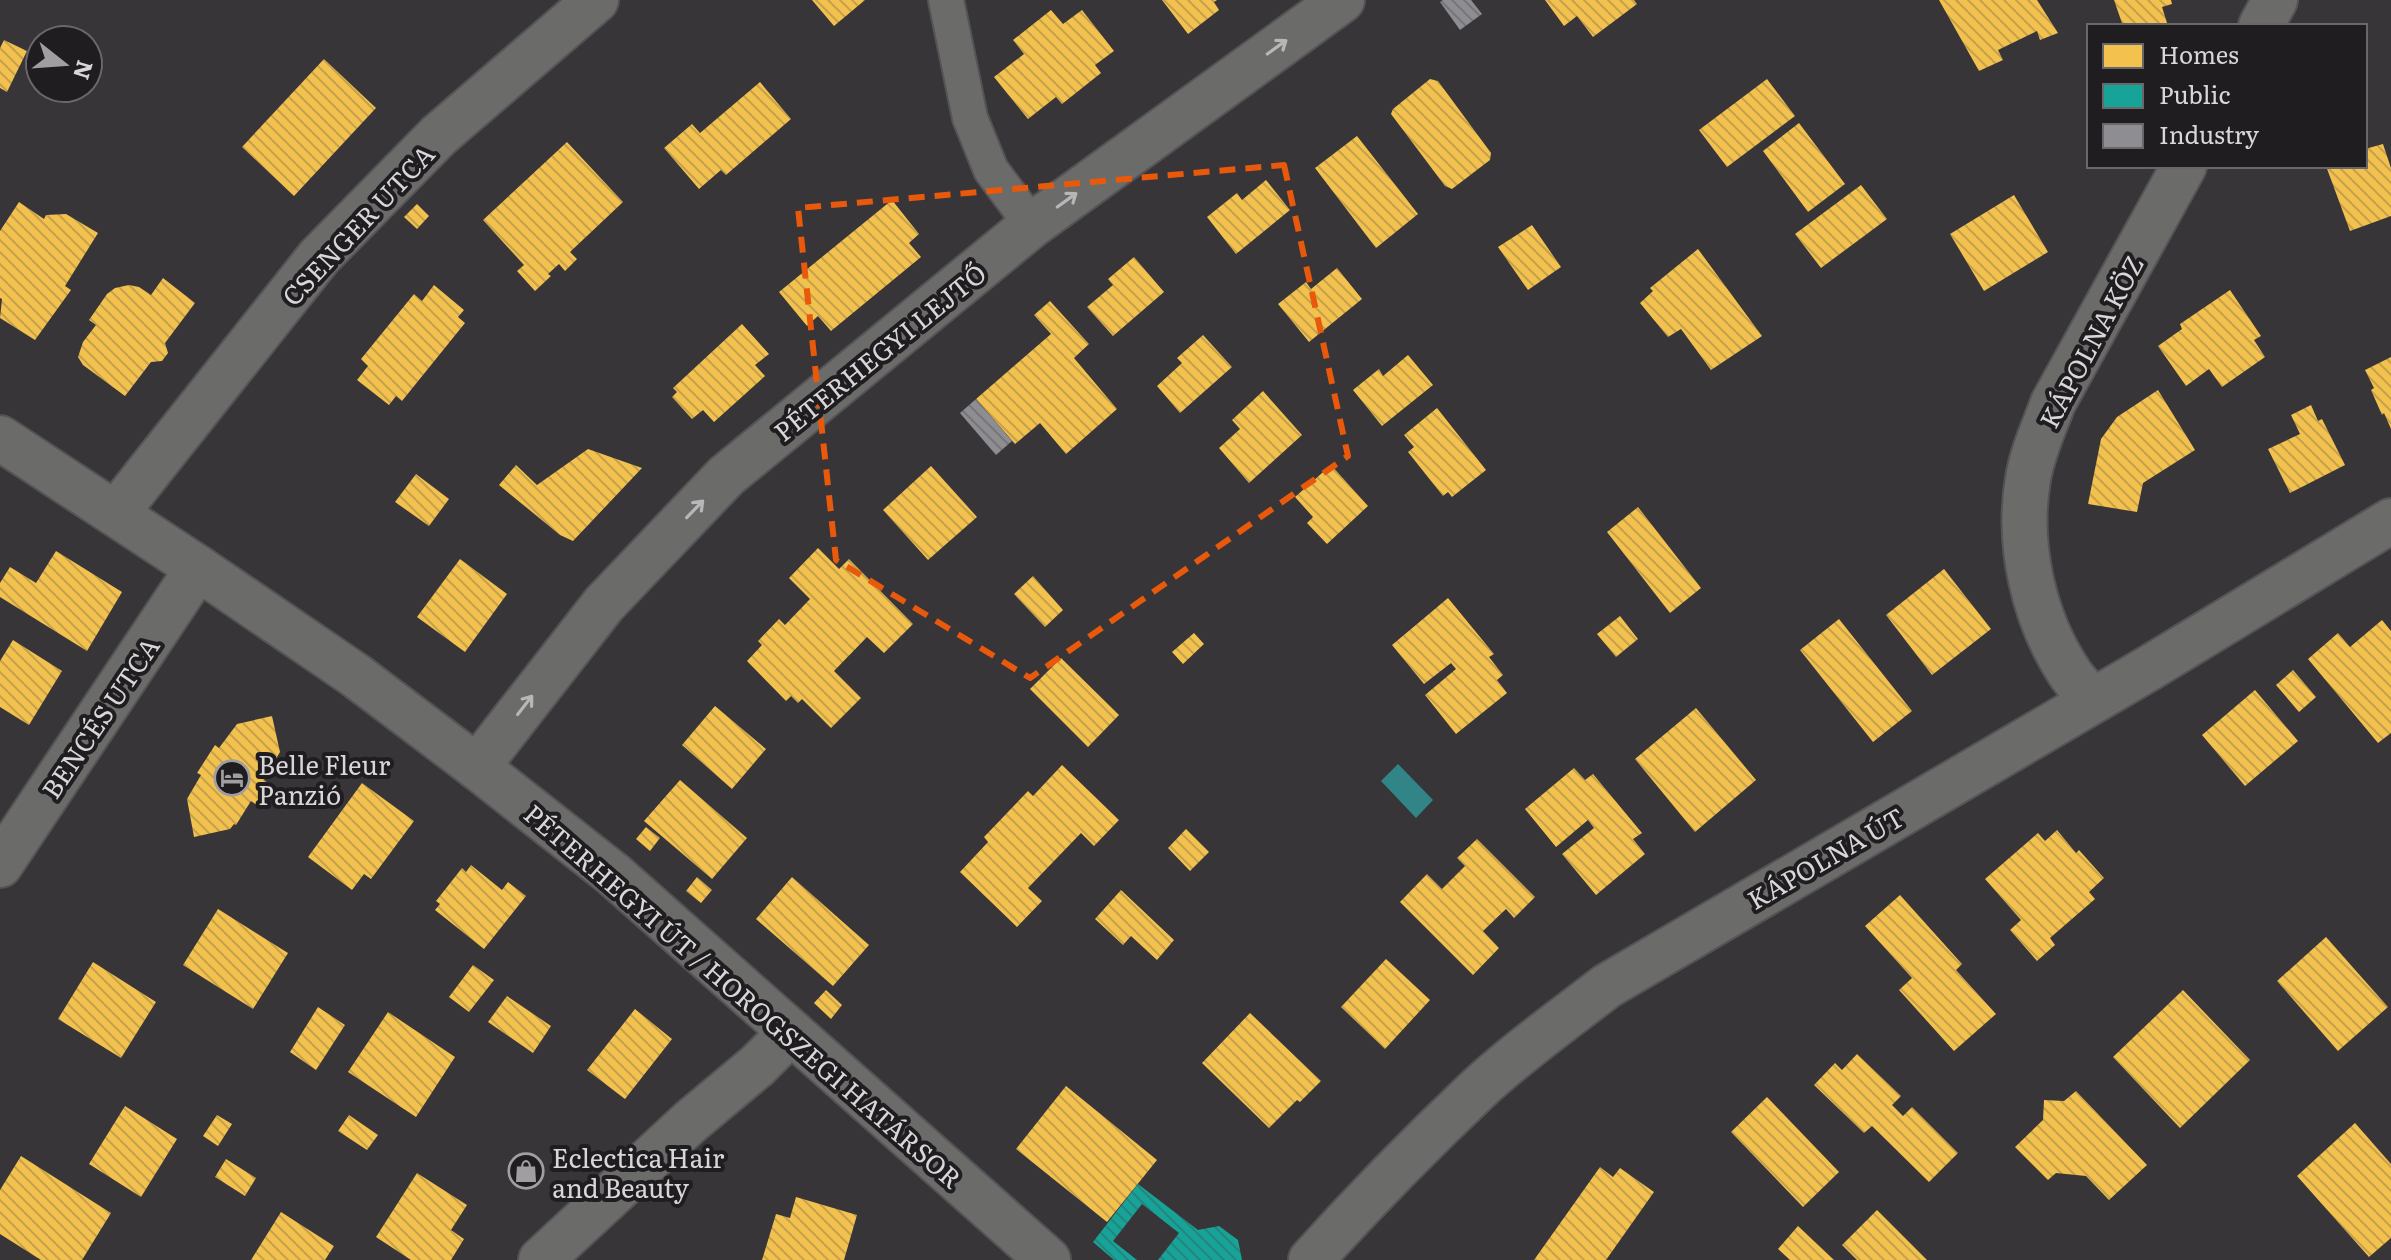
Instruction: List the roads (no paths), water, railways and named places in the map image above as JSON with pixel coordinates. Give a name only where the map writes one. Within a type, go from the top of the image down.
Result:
[{"type":"street","name":"CSENGER UTCA","points":[[116,513],[319,257],[438,136],[596,0]]},
{"type":"street","points":[[946,0],[970,118],[991,170],[1032,225]]},
{"type":"street","name":"PÉTERHEGYI LEJTŐ","points":[[477,767],[604,604],[726,476],[1032,225],[1342,0]]},
{"type":"street","points":[[2262,24],[2275,0]]},
{"type":"street","name":"KÁPOLNA KÖZ","points":[[2093,700],[2071,675],[2040,615],[2027,555],[2024,520],[2028,477],[2053,403],[2183,168]]},
{"type":"street","name":"PÉTERHEGYI ÚT / HOROGSZEGI HATÁRSOR","points":[[0,438],[355,675],[477,767],[613,874],[1048,1260]]},
{"type":"street","name":"KÁPOLNA ÚT","points":[[1311,1260],[1366,1199],[1479,1088],[1607,986],[2189,644],[2391,521]]},
{"type":"street","name":"BENCÉS UTCA","points":[[0,865],[198,568]]},
{"type":"street","points":[[541,1260],[791,1032]]},
{"type":"water","points":[[1398,764],[1433,800],[1416,818],[1381,781]]},
{"type":"place","name":"Belle Fleur Panzió","points":[[232,778]]},
{"type":"place","name":"Eclectica Hair and Beauty","points":[[526,1171]]}]
